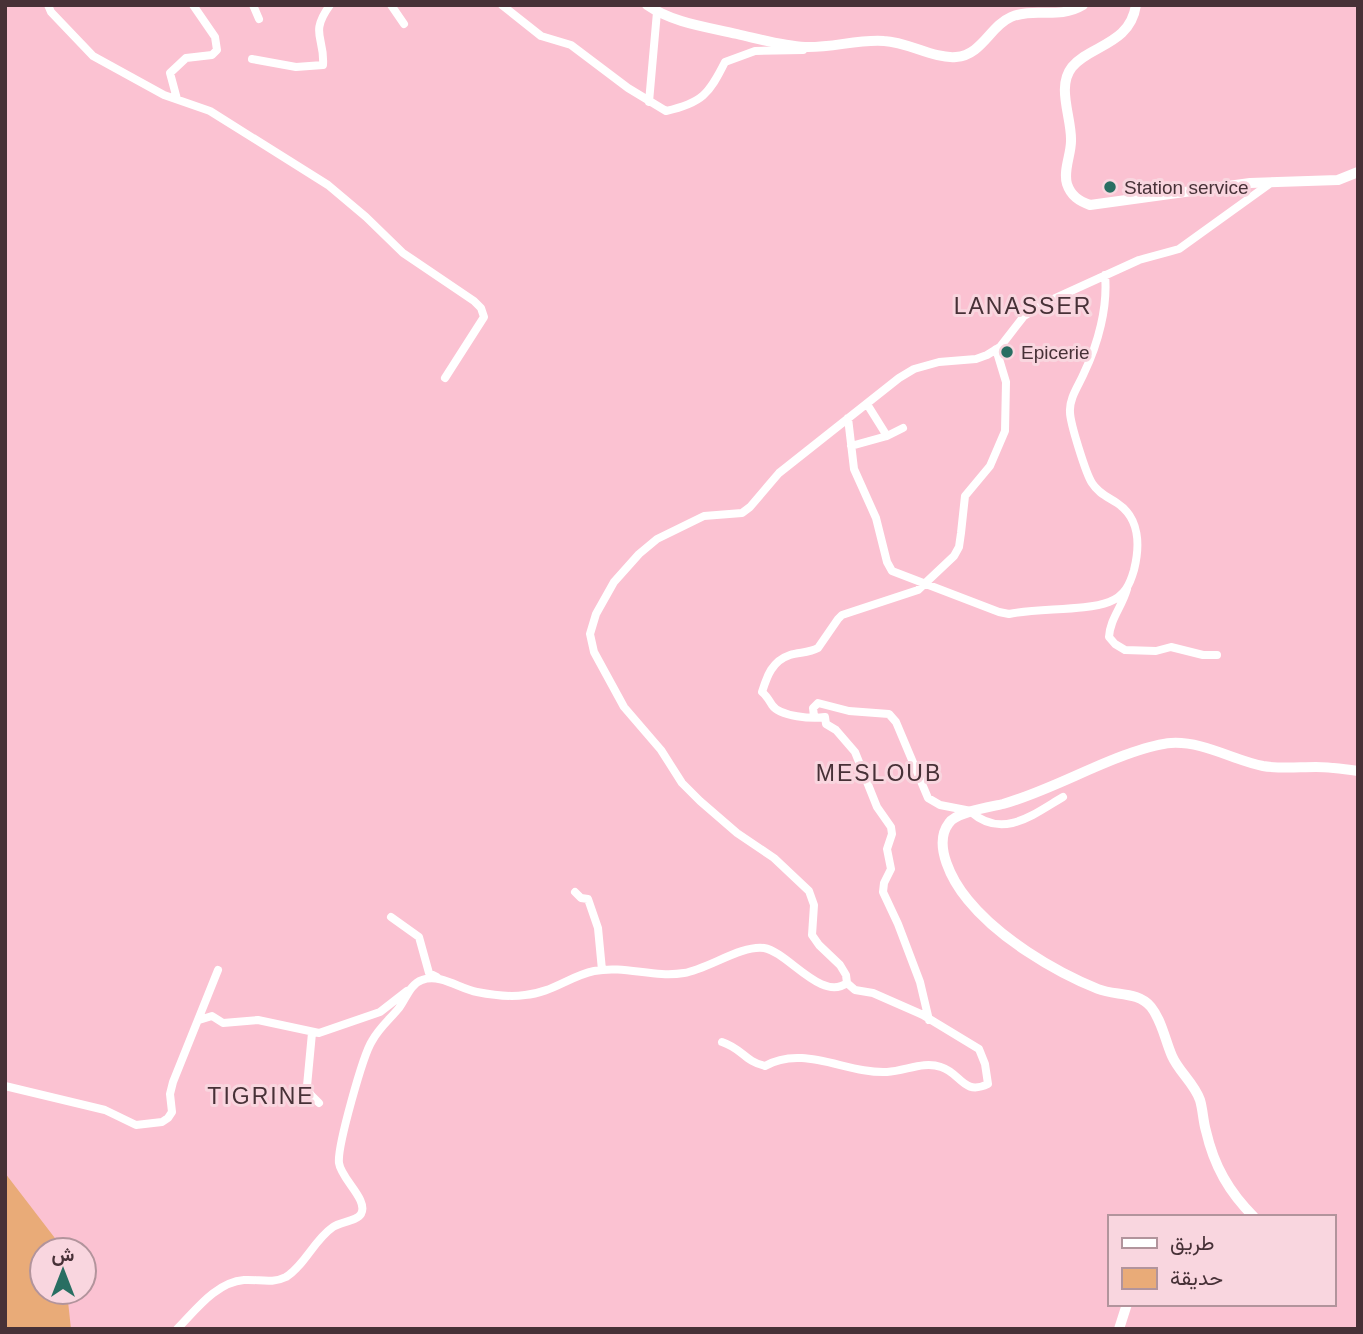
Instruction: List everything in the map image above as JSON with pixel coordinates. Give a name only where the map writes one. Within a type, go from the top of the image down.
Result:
[{"type":"main road","points":[[647,5],[657,12],[688,23],[779,44],[824,47],[883,40],[958,57],[970,53],[1007,18],[1036,13],[1064,14],[1077,7]]},
{"type":"main road","points":[[1136,5],[1127,26],[1114,41],[1079,60],[1066,76],[1071,144],[1066,171],[1067,184],[1080,201],[1090,205],[1272,181],[1338,180],[1358,172]]},
{"type":"main road","points":[[1252,1215],[1224,1182],[1209,1144],[1197,1093],[1178,1068],[1150,1005],[1129,994],[1100,990],[1058,970],[986,920],[966,898],[946,862],[944,830],[953,818],[1020,798],[1149,747],[1170,743],[1196,746],[1263,766],[1329,767],[1358,771]]},
{"type":"main road","points":[[1119,1329],[1126,1306]]},
{"type":"street","points":[[48,5],[51,12],[93,56],[164,95],[209,111],[328,185],[366,217],[402,253],[481,308],[484,317],[481,326],[445,378]]},
{"type":"street","points":[[177,99],[170,73],[186,58],[212,55],[216,50],[215,37],[192,5]]},
{"type":"street","points":[[253,5],[259,19]]},
{"type":"street","points":[[252,59],[296,67],[323,65],[318,35],[321,19],[330,5]]},
{"type":"street","points":[[391,5],[404,24]]},
{"type":"street","points":[[502,5],[541,36],[571,45],[649,102],[666,111],[692,105],[713,85],[725,62],[755,51],[824,47]]},
{"type":"street","points":[[649,102],[657,12]]},
{"type":"street","points":[[722,1041],[737,1047],[751,1063],[765,1066],[776,1060],[796,1058],[886,1072],[925,1065],[943,1067],[964,1085],[979,1088],[988,1084],[979,1049],[888,999],[855,990],[847,983],[840,965],[812,935],[814,905],[809,891],[774,858],[737,833],[700,801],[682,783],[661,750],[624,707],[594,652],[590,634],[596,614],[614,582],[639,554],[657,539],[704,516],[742,513],[779,473],[899,377],[914,369],[939,362],[976,359],[996,349],[1024,316],[1049,301],[1139,260],[1179,249],[1272,181]]},
{"type":"street","points":[[1105,275],[1107,292],[1098,337],[1074,394],[1070,413],[1086,471],[1093,485],[1105,497],[1119,504],[1130,517],[1138,534],[1139,547],[1123,604],[1111,621],[1109,637],[1115,645],[1125,650],[1171,647],[1196,654],[1217,654]]},
{"type":"street","points":[[929,1020],[913,963],[883,892],[891,869],[887,849],[892,834],[891,827],[877,807],[855,752],[836,730],[826,724],[826,718],[782,714],[762,692],[769,672],[781,659],[818,648],[842,615],[918,590],[948,564],[959,547],[965,496],[990,466],[1003,439],[1006,424],[1006,382],[996,349]]},
{"type":"street","points":[[867,404],[887,436]]},
{"type":"street","points":[[848,418],[854,468],[876,518],[890,567],[896,573],[990,610],[1009,614],[1108,603],[1127,589]]},
{"type":"street","points":[[851,446],[887,436],[903,428]]},
{"type":"street","points":[[814,716],[813,708],[818,703],[849,711],[889,714],[897,722],[928,798],[940,805],[972,812],[981,821],[991,824],[1020,822],[1063,797]]},
{"type":"street","points":[[575,892],[587,899],[598,928],[602,970]]},
{"type":"street","points":[[391,917],[419,937],[429,973],[477,992],[524,996],[544,992],[592,971],[602,970],[628,970],[649,975],[685,973],[708,967],[740,953],[764,948],[776,952],[819,983],[832,988],[847,983]]},
{"type":"street","points":[[5,1086],[105,1110],[136,1125],[162,1122],[172,1112],[170,1094],[173,1082],[218,970]]},
{"type":"street","points":[[198,1020],[212,1016],[223,1023],[258,1020],[289,1025],[312,1033],[319,1032],[380,1012],[420,980],[439,979]]},
{"type":"street","points":[[177,1329],[208,1298],[225,1286],[242,1280],[271,1282],[285,1277],[332,1227],[358,1218],[362,1213],[360,1199],[343,1174],[339,1162],[340,1152],[363,1059],[381,1026],[399,1008],[412,987]]},
{"type":"street","points":[[312,1033],[307,1086],[310,1094],[319,1103]]},
{"type":"green space","points":[[5,1173],[53,1236],[28,1236],[28,1306],[69,1306],[71,1329],[5,1329]]},
{"type":"place","name":"Station service","points":[[1110,187]]},
{"type":"place","name":"Epicerie","points":[[1007,352]]},
{"type":"district","name":"LANASSER","points":[[1023,306]]},
{"type":"district","name":"MESLOUB","points":[[879,773]]},
{"type":"district","name":"TIGRINE","points":[[261,1096]]}]
